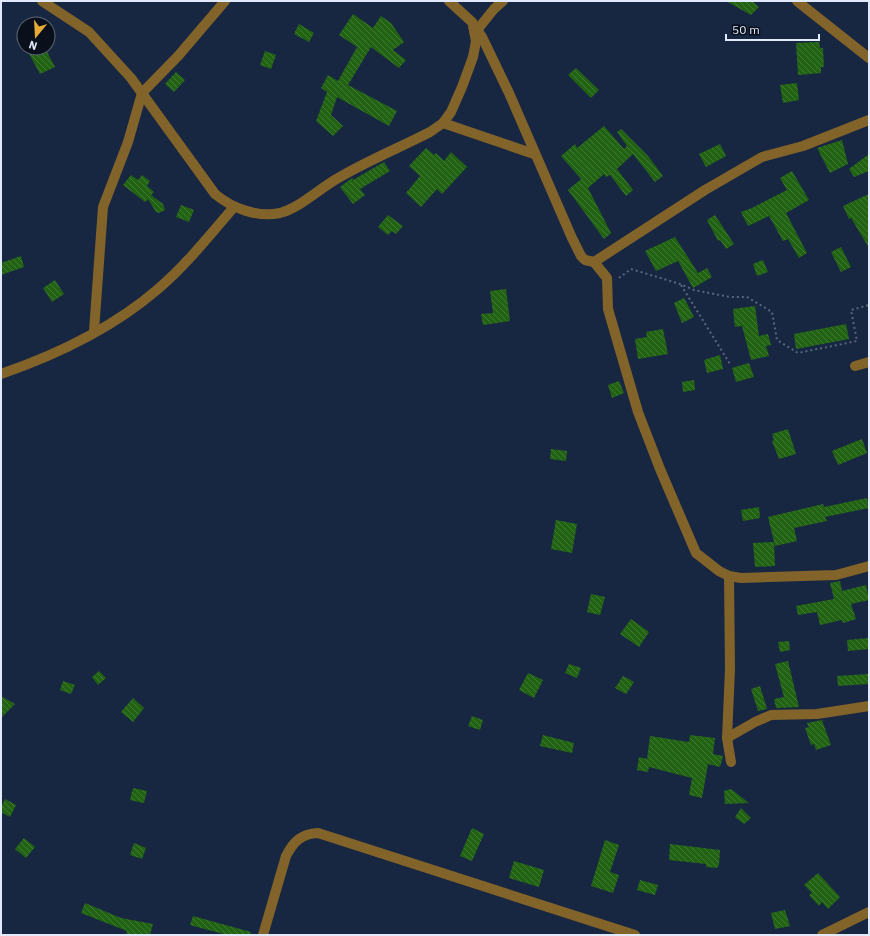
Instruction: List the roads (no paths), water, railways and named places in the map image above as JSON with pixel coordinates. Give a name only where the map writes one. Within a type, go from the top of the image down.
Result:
[{"type":"street","points":[[42,1],[89,32],[131,78],[215,194],[227,204],[246,211],[266,214],[279,213],[292,209],[340,177],[430,132],[443,123],[451,112],[472,57],[476,41],[475,26]]},
{"type":"street","points":[[94,331],[103,207],[128,142],[142,93],[225,1]]},
{"type":"street","points":[[449,1],[475,26],[509,93],[534,154],[581,256],[585,260],[594,262],[607,278],[608,309],[638,412],[696,554],[707,563],[729,576],[741,578],[836,575],[869,566]]},
{"type":"street","points":[[475,26],[502,1]]},
{"type":"street","points":[[797,1],[869,58]]},
{"type":"street","points":[[594,262],[705,190],[762,157],[815,142],[869,120]]},
{"type":"street","points":[[443,123],[534,154]]},
{"type":"street","points":[[1,374],[45,356],[115,320],[158,289],[204,241],[234,206]]},
{"type":"street","points":[[855,366],[869,362]]},
{"type":"street","points":[[729,576],[730,669],[727,738],[731,762]]},
{"type":"street","points":[[727,738],[754,722],[771,716],[817,714],[869,706]]},
{"type":"street","points":[[263,935],[289,850],[299,838],[308,833],[318,833],[635,935]]},
{"type":"street","points":[[822,935],[869,912]]}]
